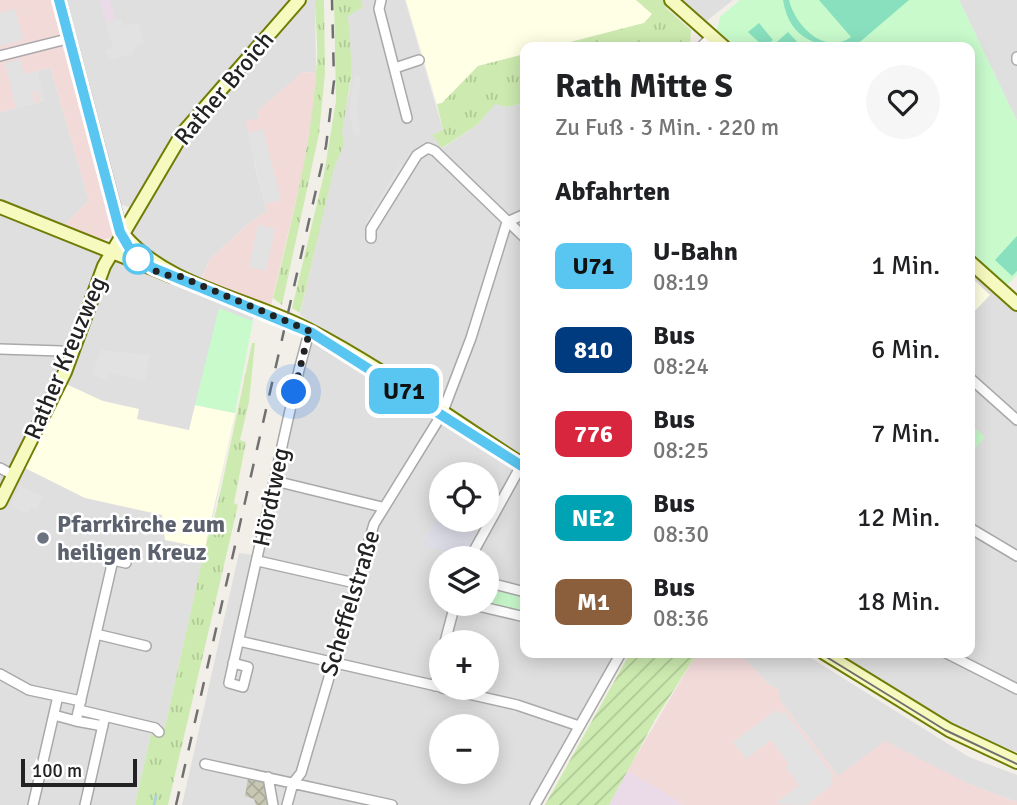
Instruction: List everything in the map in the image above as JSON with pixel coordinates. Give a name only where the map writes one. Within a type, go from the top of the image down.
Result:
[{"type":"street","points":[[61,0],[123,234],[138,249],[179,276],[312,332],[520,463]]},
{"type":"street","name":"Rather Broich","points":[[112,252],[182,134],[299,0]]},
{"type":"street","points":[[380,0],[379,9],[407,118]]},
{"type":"street","points":[[671,0],[718,42]]},
{"type":"street","points":[[706,42],[711,37]]},
{"type":"street","points":[[0,56],[71,38]]},
{"type":"street","points":[[395,68],[419,61]]},
{"type":"street","points":[[371,238],[371,229],[417,155],[428,148],[435,151],[520,234]]},
{"type":"street","points":[[0,207],[138,265],[170,276],[179,276]]},
{"type":"street","points":[[507,222],[520,216]]},
{"type":"street","name":"Scheffelstraße","points":[[287,805],[293,783],[301,774],[355,583],[382,506],[442,414],[471,338],[507,222]]},
{"type":"street","name":"Rather Kreuzweg","points":[[0,502],[71,355],[112,252]]},
{"type":"street","points":[[975,266],[1017,304]]},
{"type":"street","name":"Hördtweg","points":[[233,663],[302,360],[312,332]]},
{"type":"street","points":[[0,349],[61,351],[71,355]]},
{"type":"street","points":[[975,382],[1017,420]]},
{"type":"street","points":[[0,468],[13,475]]},
{"type":"street","points":[[477,546],[520,470]]},
{"type":"street","points":[[275,481],[382,506]]},
{"type":"street","points":[[975,531],[1017,556]]},
{"type":"street","points":[[76,720],[113,560],[126,563]]},
{"type":"street","points":[[258,561],[355,583]]},
{"type":"street","points":[[499,585],[520,591]]},
{"type":"street","points":[[499,610],[520,616]]},
{"type":"street","points":[[96,634],[146,646]]},
{"type":"street","points":[[239,641],[429,685]]},
{"type":"street","points":[[535,805],[618,658]]},
{"type":"street","points":[[832,658],[949,730],[1017,762]]},
{"type":"street","points":[[956,658],[1017,689]]},
{"type":"street","points":[[0,674],[29,690],[58,696],[106,716],[155,728],[159,732]]},
{"type":"street","points":[[33,805],[58,696]]},
{"type":"street","points":[[495,700],[579,726]]},
{"type":"street","points":[[54,715],[103,726]]},
{"type":"street","points":[[85,805],[106,716]]},
{"type":"street","points":[[205,764],[392,805]]},
{"type":"street","points":[[268,777],[273,805]]},
{"type":"shaded area","points":[[0,0],[57,0],[94,136],[89,138],[108,206],[112,206],[119,231],[110,238],[101,240],[64,225],[89,200],[50,67],[37,71],[44,101],[0,112]]},
{"type":"shaded area","points":[[65,0],[291,0],[132,208],[119,204]]},
{"type":"shaded area","points":[[100,0],[110,0],[115,20],[106,23]]},
{"type":"shaded area","points":[[305,0],[315,0],[316,73],[303,72],[260,118],[254,163],[267,211],[248,224],[210,259],[201,279],[177,268],[136,240],[131,229],[187,134]]},
{"type":"shaded area","points":[[345,0],[405,0],[443,130],[432,135],[443,148],[477,125],[495,103],[507,107],[520,104],[520,455],[300,315],[352,71]]},
{"type":"shaded area","points":[[406,0],[636,0],[652,14],[644,23],[570,42],[520,42],[520,55],[478,66],[442,103],[437,104]]},
{"type":"shaded area","points":[[678,0],[733,0],[704,23]]},
{"type":"shaded area","points":[[959,0],[1017,0],[1017,121]]},
{"type":"shaded area","points":[[15,9],[23,40],[0,46],[0,13]]},
{"type":"shaded area","points":[[121,19],[124,26],[138,22],[144,43],[135,46],[132,54],[110,60],[105,50],[113,48],[106,23]]},
{"type":"shaded area","points":[[20,59],[24,74],[37,71],[44,101],[40,102],[37,91],[32,92],[35,103],[16,108],[5,63]]},
{"type":"shaded area","points":[[50,67],[89,200],[64,225],[0,201],[0,112],[44,101],[37,71]]},
{"type":"shaded area","points":[[303,72],[316,73],[313,110],[302,175],[271,305],[201,280],[210,259],[248,224],[267,211],[245,121],[259,118],[258,112],[263,106]]},
{"type":"shaded area","points":[[354,75],[361,77],[357,109],[361,134],[354,137],[349,111]]},
{"type":"shaded area","points":[[263,129],[281,200],[265,204],[247,133]]},
{"type":"shaded area","points":[[400,164],[406,167],[370,226],[365,222]]},
{"type":"shaded area","points":[[0,212],[99,251],[102,263],[81,324],[0,496]]},
{"type":"shaded area","points":[[258,225],[275,229],[266,271],[249,267]]},
{"type":"shaded area","points":[[118,258],[254,313],[214,511],[165,727],[152,731],[135,805],[0,805],[0,506],[106,268]]},
{"type":"shaded area","points":[[975,273],[1017,311],[1017,752],[982,739],[844,658],[975,658]]},
{"type":"shaded area","points":[[975,281],[990,295],[975,311]]},
{"type":"shaded area","points":[[313,339],[520,469],[520,658],[613,658],[532,805],[182,805],[239,553],[259,556],[308,345]]},
{"type":"shaded area","points":[[101,350],[150,355],[145,381],[109,373],[106,381],[92,374]]},
{"type":"shaded area","points":[[66,384],[103,401],[139,409],[137,419],[189,430],[195,405],[235,413],[205,548],[165,540],[162,515],[85,498],[25,468]]},
{"type":"shaded area","points":[[20,486],[43,497],[36,510],[31,508],[28,514],[10,506]]},
{"type":"shaded area","points":[[430,532],[476,533],[470,546],[422,545]]},
{"type":"shaded area","points":[[694,658],[742,658],[768,684],[779,690],[779,699],[838,776],[885,741],[969,784],[1017,802],[1017,805],[683,805],[627,771]]},
{"type":"shaded area","points":[[742,658],[811,658],[969,757],[1017,775],[1017,802],[969,784],[838,776],[779,699],[779,690],[768,684]]},
{"type":"shaded area","points":[[776,710],[780,714],[784,711],[834,776],[830,780],[833,784],[806,805],[775,804],[799,785],[785,767],[789,764],[771,740],[746,759],[733,742]]},
{"type":"shaded area","points":[[627,771],[664,792],[683,805],[609,805]]},
{"type":"shaded area","points":[[248,778],[264,782],[268,805],[256,805],[254,799],[245,796]]},
{"type":"green space","points":[[315,0],[324,0],[325,73],[319,134],[282,305],[273,298],[301,180],[311,120],[317,59]]},
{"type":"green space","points":[[334,0],[361,0],[363,7],[348,16],[352,71],[342,132],[344,144],[334,168],[300,313],[292,308],[324,174],[336,101]]},
{"type":"green space","points":[[636,0],[663,0],[668,5],[666,8],[691,30],[690,42],[570,42],[644,23],[652,14]]},
{"type":"green space","points":[[740,0],[959,0],[1017,121],[1017,275],[1005,287],[975,260],[975,42],[731,42],[717,30],[720,17]]},
{"type":"green space","points":[[783,0],[789,0],[804,28],[828,42],[816,42],[799,33],[787,14]]},
{"type":"green space","points":[[819,0],[909,0],[860,42],[841,42],[851,37]]},
{"type":"green space","points":[[759,23],[773,40],[759,42],[748,32]]},
{"type":"green space","points":[[788,32],[797,42],[777,42]]},
{"type":"green space","points":[[520,55],[520,104],[507,107],[495,104],[477,125],[442,148],[432,135],[443,130],[437,104],[442,103],[478,66]]},
{"type":"green space","points":[[1017,236],[1017,271],[1012,276],[995,260]]},
{"type":"green space","points":[[219,308],[253,321],[235,413],[195,405]]},
{"type":"green space","points":[[252,343],[255,343],[249,402],[240,440],[246,442],[234,503],[238,505],[168,805],[155,805],[156,796],[154,805],[135,805],[152,730],[165,727],[205,548],[217,508]]},
{"type":"green space","points":[[975,428],[985,437],[975,449]]},
{"type":"green space","points":[[499,589],[520,594],[520,611],[499,607]]},
{"type":"green space","points":[[627,658],[694,658],[655,720],[609,805],[545,805]]},
{"type":"waterway","points":[[154,805],[156,796]]},
{"type":"tram line","points":[[59,0],[126,245],[149,266],[278,318]]},
{"type":"tram line","points":[[290,323],[332,345],[520,465]]},
{"type":"tram line","points":[[828,658],[945,730],[1017,764]]},
{"type":"railway","points":[[176,805],[326,146],[334,81],[332,0]]},
{"type":"metro line","name":"U71","points":[[59,0],[120,232],[125,245],[134,256],[153,268],[312,333],[520,465]]},
{"type":"place","name":"Pfarrkirche zum heiligen Kreuz","points":[[43,538]]},
{"type":"route","points":[[138,259],[138,265],[170,276],[179,276],[312,332],[307,340],[294,392]]}]
